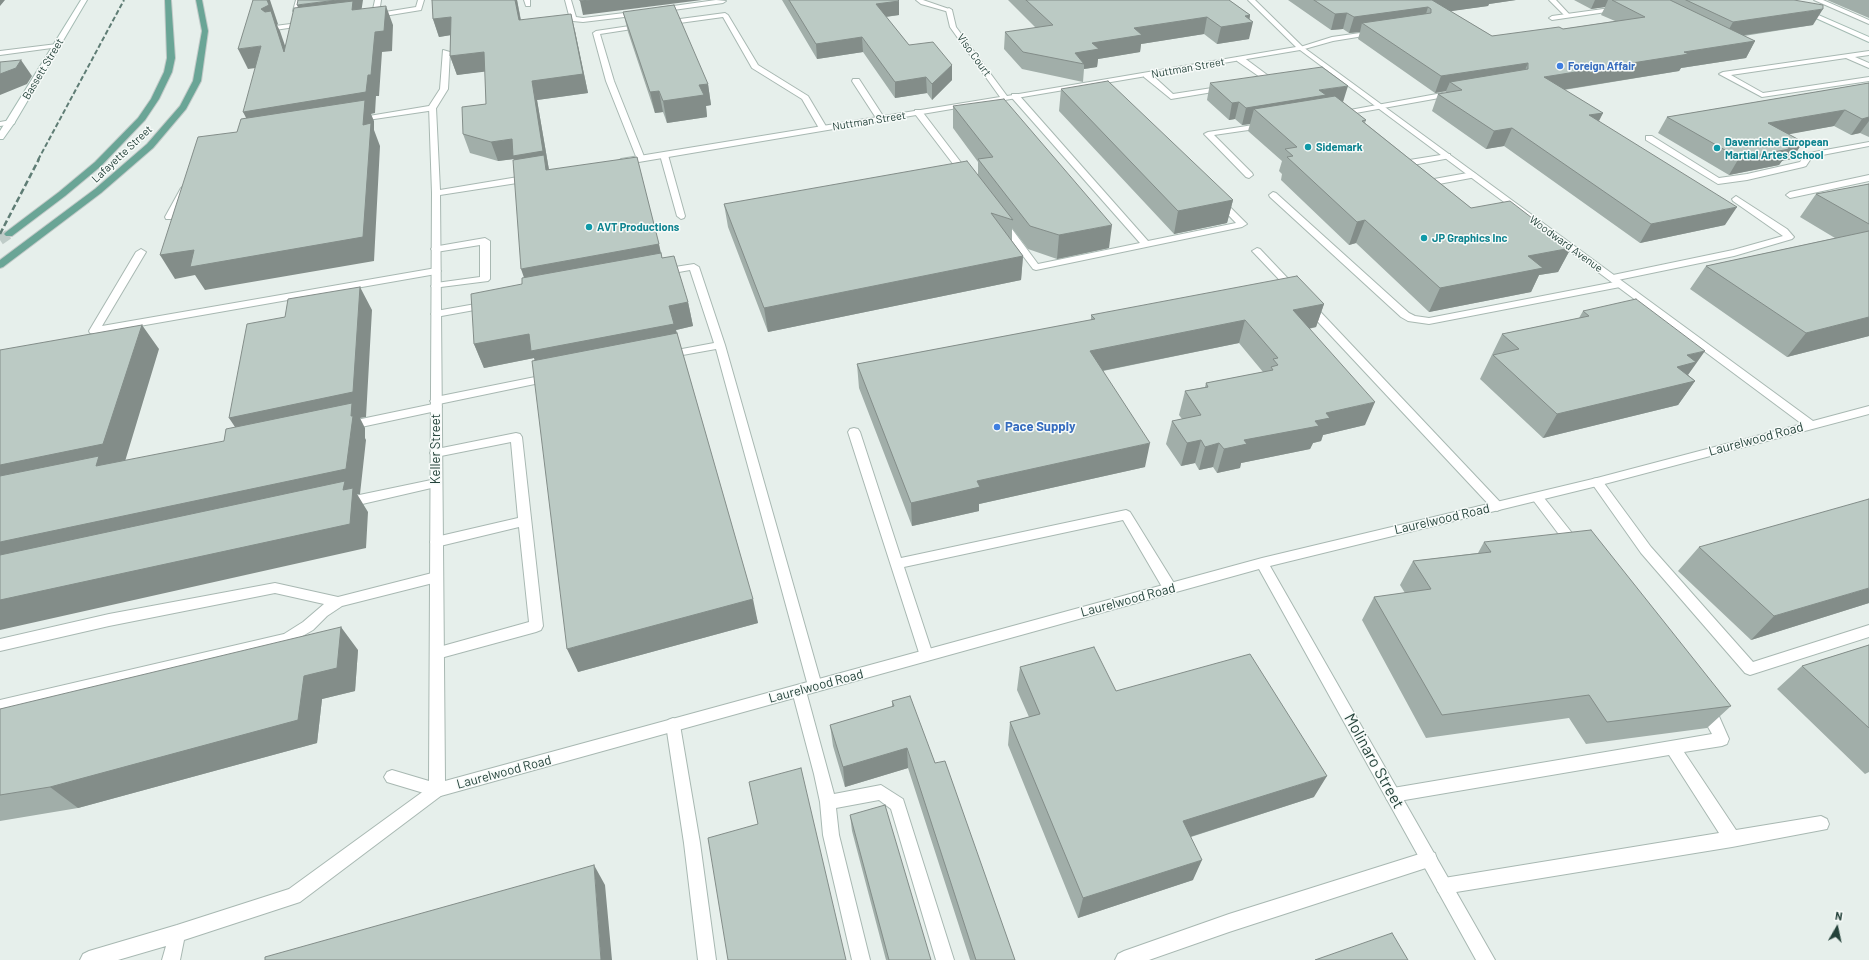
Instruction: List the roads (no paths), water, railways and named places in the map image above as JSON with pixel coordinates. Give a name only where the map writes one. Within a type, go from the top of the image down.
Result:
[{"type":"main road","name":"Lafayette Street","points":[[9,234],[62,194],[98,164],[141,120],[168,72],[171,58],[168,0]]},
{"type":"main road","name":"Lafayette Street","points":[[0,265],[98,191],[150,146],[183,107],[197,81],[205,31],[199,0]]},
{"type":"street","name":"Bassett Street","points":[[0,137],[11,122],[84,0]]},
{"type":"street","points":[[296,11],[299,0]]},
{"type":"street","points":[[375,16],[378,0]]},
{"type":"street","points":[[368,16],[419,9],[421,0]]},
{"type":"street","points":[[568,0],[573,19],[578,20],[646,12]]},
{"type":"street","points":[[653,11],[723,2],[722,0]]},
{"type":"street","name":"Viso Court","points":[[919,0],[923,3],[949,10],[953,27],[1006,98]]},
{"type":"street","name":"Woodward Avenue","points":[[1252,0],[1301,48],[1810,424]]},
{"type":"street","points":[[1552,0],[1568,16]]},
{"type":"street","points":[[1779,0],[1867,38]]},
{"type":"street","points":[[1817,0],[1869,22]]},
{"type":"street","points":[[1552,18],[1626,8]]},
{"type":"street","points":[[1807,12],[1836,8]]},
{"type":"street","points":[[641,159],[610,81],[596,33],[726,15],[755,66],[805,98],[823,128]]},
{"type":"street","points":[[275,28],[314,23]]},
{"type":"street","name":"Nuttman Street","points":[[610,164],[1015,96],[1102,86],[1147,75],[1301,48],[1332,39],[1384,32]]},
{"type":"street","points":[[0,53],[57,46]]},
{"type":"street","points":[[348,121],[432,108],[444,89],[446,52]]},
{"type":"street","points":[[1869,53],[1723,74],[1762,95],[1869,79]]},
{"type":"street","points":[[1847,56],[1869,66]]},
{"type":"street","points":[[1240,59],[1266,81]]},
{"type":"street","points":[[1147,75],[1171,97],[1232,86]]},
{"type":"street","points":[[856,81],[881,119]]},
{"type":"street","points":[[1334,114],[1460,92]]},
{"type":"street","points":[[1015,96],[1146,244]]},
{"type":"street","name":"Keller Street","points":[[432,108],[436,193],[437,790]]},
{"type":"street","points":[[918,112],[970,180]]},
{"type":"street","points":[[0,124],[11,122]]},
{"type":"street","points":[[1249,175],[1208,134],[1271,124]]},
{"type":"street","points":[[1649,138],[1718,181],[1747,177],[1802,164],[1809,155],[1869,144]]},
{"type":"street","points":[[664,155],[681,216]]},
{"type":"street","points":[[1395,165],[1447,156]]},
{"type":"street","points":[[1417,186],[1473,175]]},
{"type":"street","points":[[436,193],[539,176]]},
{"type":"street","points":[[1790,195],[1869,178]]},
{"type":"street","points":[[169,217],[189,180]]},
{"type":"street","points":[[1274,195],[1399,310],[1412,319],[1429,321],[1616,281],[1734,253],[1783,240],[1789,237],[1784,231],[1736,199]]},
{"type":"street","points":[[999,217],[1036,267],[1242,224],[1215,197]]},
{"type":"street","points":[[1494,205],[1509,202]]},
{"type":"street","points":[[436,249],[485,241],[485,279],[436,286]]},
{"type":"street","points":[[1257,251],[1497,506]]},
{"type":"street","points":[[142,252],[94,331],[436,271]]},
{"type":"street","points":[[655,274],[694,267],[720,345],[815,686]]},
{"type":"street","points":[[1270,282],[1285,280]]},
{"type":"street","points":[[436,314],[499,303]]},
{"type":"street","points":[[658,357],[720,345]]},
{"type":"street","points":[[334,428],[558,376]]},
{"type":"street","name":"Laurelwood Road","points":[[437,790],[1262,563],[1597,482],[1810,424],[1869,410]]},
{"type":"street","points":[[854,432],[926,656]]},
{"type":"street","points":[[436,453],[516,437],[536,626],[437,653]]},
{"type":"street","points":[[1597,482],[1646,550],[1750,669],[1869,631]]},
{"type":"street","points":[[335,505],[436,483]]},
{"type":"street","points":[[1537,497],[1584,557]]},
{"type":"street","points":[[896,564],[1126,515],[1170,588]]},
{"type":"street","points":[[436,542],[524,520]]},
{"type":"street","name":"Molinaro Street","points":[[1262,563],[1486,960]]},
{"type":"street","points":[[0,706],[287,639],[308,626],[322,612],[338,602],[436,577]]},
{"type":"street","points":[[0,646],[109,620],[275,588],[338,602]]},
{"type":"street","points":[[799,691],[828,802],[831,835],[861,960]]},
{"type":"street","points":[[1392,795],[1722,739],[1713,719],[1699,701]]},
{"type":"street","points":[[672,725],[692,843],[707,960]]},
{"type":"street","points":[[1672,747],[1732,839]]},
{"type":"street","points":[[392,777],[437,790]]},
{"type":"street","points":[[89,960],[177,934],[294,896],[437,790]]},
{"type":"street","points":[[828,802],[881,792],[897,804],[944,960]]},
{"type":"street","points":[[1444,886],[1821,824]]},
{"type":"street","points":[[1124,960],[1229,923],[1429,859]]},
{"type":"street","points":[[171,960],[177,934]]},
{"type":"tunnel","points":[[0,240],[9,234]]},
{"type":"railway","points":[[38,160],[124,0]]},
{"type":"railway","points":[[0,234],[39,159]]},
{"type":"place","name":"Foreign Affair","points":[[1560,66]]},
{"type":"place","name":"Sidemark","points":[[1308,147]]},
{"type":"place","name":"Davenriche European Martial Artes School","points":[[1717,148]]},
{"type":"place","name":"AVT Productions","points":[[589,227]]},
{"type":"place","name":"JP Graphics Inc","points":[[1424,238]]},
{"type":"place","name":"Pace Supply","points":[[997,427]]}]
